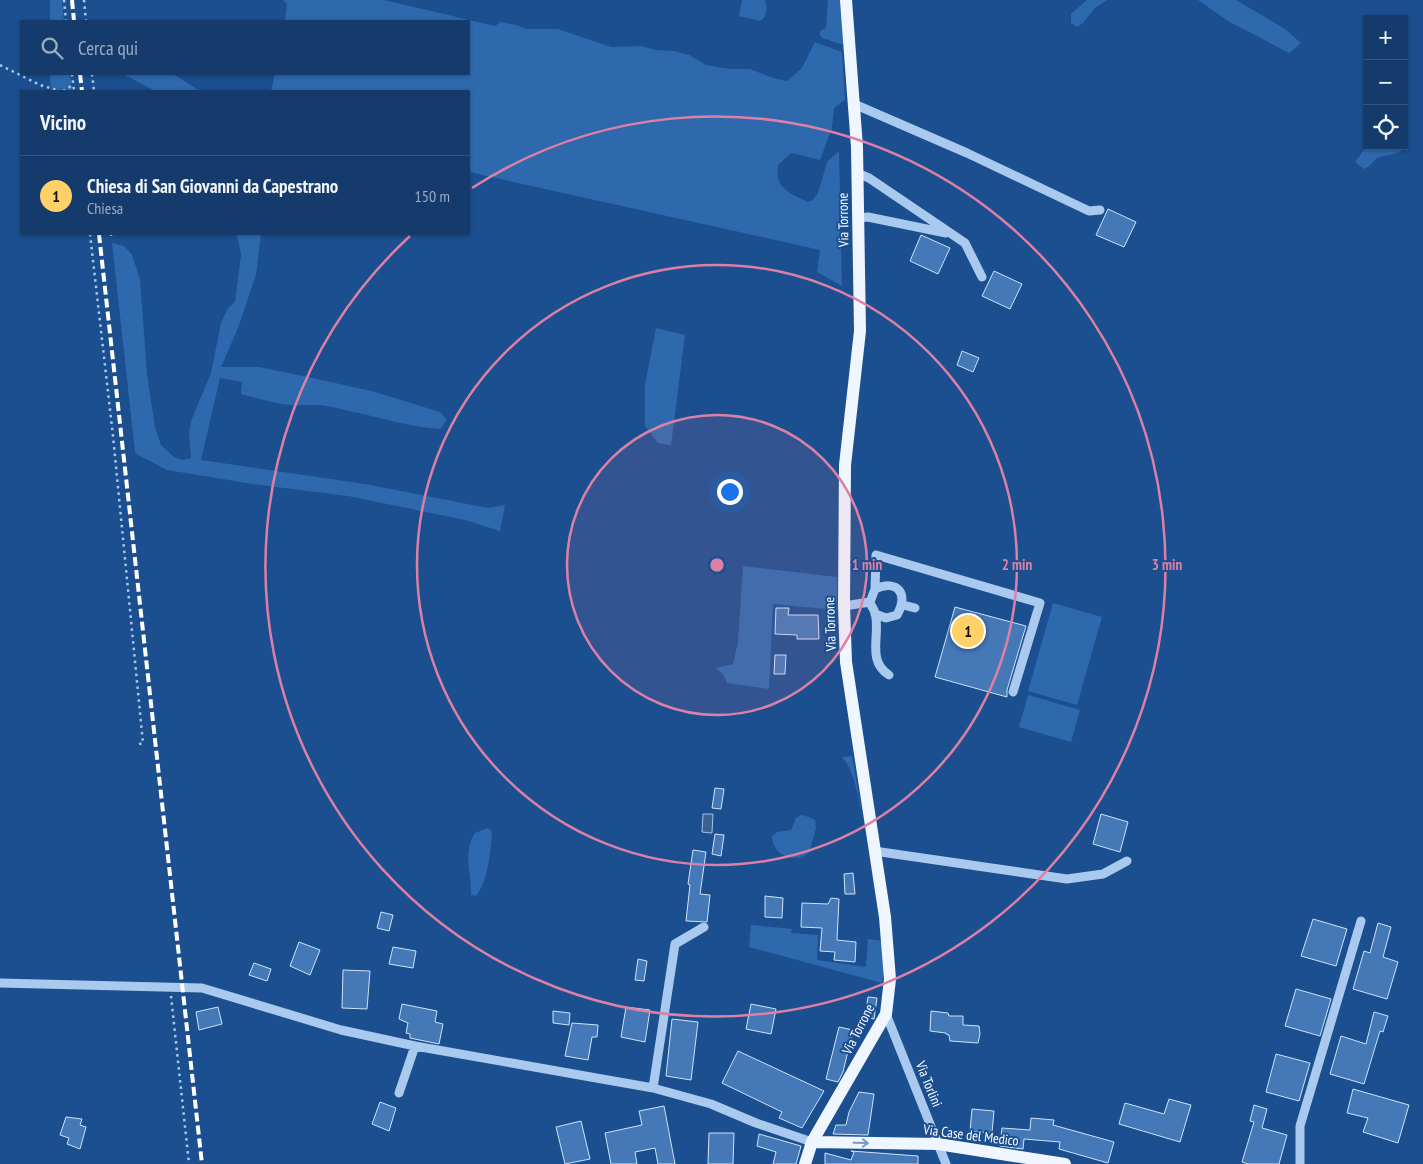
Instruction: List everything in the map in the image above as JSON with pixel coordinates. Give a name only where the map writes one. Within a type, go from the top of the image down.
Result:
[{"type":"main road","name":"Via Torrone","points":[[805,1164],[812,1142],[886,1014],[890,979],[885,917],[847,672],[844,606],[845,465],[860,331],[858,172],[846,0]]},
{"type":"main road","name":"Via Case del Medico","points":[[812,1142],[938,1144],[1065,1164]]},
{"type":"street","points":[[854,104],[967,153],[1089,211],[1100,210]]},
{"type":"street","points":[[858,172],[965,243],[982,277]]},
{"type":"street","points":[[858,218],[868,217],[950,234]]},
{"type":"street","points":[[889,675],[883,672],[876,661],[875,614],[870,602],[875,589],[876,555],[1040,603],[1013,692]]},
{"type":"street","points":[[875,589],[885,585],[895,587],[902,595],[903,605],[897,614],[886,618],[875,614]]},
{"type":"street","points":[[844,606],[870,602]]},
{"type":"street","points":[[903,605],[915,608]]},
{"type":"street","points":[[874,851],[1067,878],[1103,874],[1127,861]]},
{"type":"street","points":[[1300,1164],[1300,1126],[1361,922]]},
{"type":"street","points":[[652,1088],[675,944],[704,926]]},
{"type":"street","points":[[0,983],[202,988],[341,1030],[415,1046],[652,1088],[711,1104],[756,1123],[812,1142]]},
{"type":"street","name":"Via Torlini","points":[[886,1014],[946,1164]]},
{"type":"street","points":[[399,1092],[415,1046]]},
{"type":"path","points":[[64,0],[66,20]]},
{"type":"path","points":[[84,0],[86,20]]},
{"type":"path","points":[[0,65],[40,85],[58,90]]},
{"type":"path","points":[[72,75],[74,90]]},
{"type":"path","points":[[92,75],[94,90]]},
{"type":"path","points":[[64,90],[73,85]]},
{"type":"path","points":[[90,235],[113,436],[143,742],[136,745]]},
{"type":"path","points":[[170,988],[189,1164]]},
{"type":"shaded area","points":[[50,0],[62,0],[64,20],[50,20]]},
{"type":"shaded area","points":[[283,0],[384,0],[469,20],[285,20],[287,4]]},
{"type":"shaded area","points":[[742,0],[765,0],[766,12],[763,19],[760,21],[739,16]]},
{"type":"shaded area","points":[[828,0],[841,0],[844,45],[822,38],[820,35],[820,31],[826,28]]},
{"type":"shaded area","points":[[1087,0],[1107,0],[1095,8],[1083,23],[1077,27],[1071,23],[1071,14]]},
{"type":"shaded area","points":[[1198,0],[1236,0],[1285,29],[1301,43],[1289,53],[1228,21]]},
{"type":"shaded area","points":[[470,20],[495,26],[501,22],[526,29],[558,29],[611,47],[641,46],[656,50],[674,51],[689,55],[706,65],[730,69],[750,69],[787,81],[802,68],[815,42],[842,52],[845,100],[834,108],[832,128],[820,160],[791,153],[778,165],[778,173],[779,180],[784,189],[808,202],[813,200],[818,193],[827,162],[839,151],[842,286],[817,272],[820,250],[470,172],[470,90],[271,90],[275,75],[470,75]]},
{"type":"shaded area","points":[[50,75],[70,75],[72,90],[51,90]]},
{"type":"shaded area","points":[[125,75],[175,75],[198,90],[153,90]]},
{"type":"shaded area","points":[[1364,150],[1401,150],[1395,154],[1377,158],[1364,169],[1355,162]]},
{"type":"shaded area","points":[[237,235],[261,235],[256,275],[238,328],[221,367],[259,367],[375,392],[440,412],[447,420],[440,429],[411,425],[327,406],[271,402],[241,394],[242,382],[220,378],[201,460],[365,484],[488,508],[505,505],[500,531],[465,520],[348,496],[253,484],[167,470],[135,452],[112,243],[124,246],[132,255],[140,279],[147,374],[155,427],[161,445],[174,457],[182,460],[191,458],[189,433],[191,421],[211,373],[221,323],[228,308],[235,302],[241,255]]},
{"type":"shaded area","points":[[656,328],[685,335],[671,445],[658,443],[645,426],[645,384]]},
{"type":"shaded area","points":[[743,566],[837,577],[837,610],[773,604],[769,689],[727,683],[723,674],[716,668],[733,664],[738,642]]},
{"type":"shaded area","points":[[1053,603],[1102,617],[1077,705],[1028,691]]},
{"type":"shaded area","points":[[1028,695],[1080,710],[1071,742],[1019,727]]},
{"type":"shaded area","points":[[852,756],[863,820],[853,778],[842,757]]},
{"type":"shaded area","points":[[703,814],[713,814],[712,833],[702,832]]},
{"type":"shaded area","points":[[801,815],[815,820],[816,828],[809,853],[797,858],[785,856],[776,848],[772,836],[777,832],[791,830],[796,818]]},
{"type":"shaded area","points":[[488,828],[492,831],[486,874],[476,896],[471,895],[468,856],[471,840],[475,833]]},
{"type":"shaded area","points":[[751,925],[792,929],[791,933],[818,935],[817,960],[866,967],[868,939],[882,941],[884,971],[882,983],[749,947]]},
{"type":"building","points":[[1108,209],[1136,222],[1124,247],[1096,235]]},
{"type":"building","points":[[921,235],[950,248],[938,274],[910,261]]},
{"type":"building","points":[[994,271],[1022,284],[1010,309],[982,296]]},
{"type":"building","points":[[962,351],[979,358],[973,372],[957,365]]},
{"type":"building","points":[[955,607],[1026,626],[1007,690],[1007,697],[935,677]]},
{"type":"building","points":[[776,608],[789,608],[788,615],[818,615],[819,639],[797,639],[797,635],[775,634]]},
{"type":"building","points":[[775,655],[786,655],[785,674],[774,674]]},
{"type":"building","points":[[715,788],[724,789],[721,809],[712,808]]},
{"type":"building","points":[[1101,814],[1128,822],[1120,852],[1093,844]]},
{"type":"building","points":[[715,834],[724,835],[721,856],[712,854]]},
{"type":"building","points":[[693,850],[706,852],[700,894],[710,895],[707,922],[686,921],[690,885],[688,884]]},
{"type":"building","points":[[853,873],[855,894],[845,894],[844,874]]},
{"type":"building","points":[[765,896],[783,898],[782,918],[765,917]]},
{"type":"building","points":[[831,898],[839,899],[837,940],[856,942],[855,962],[834,960],[835,952],[820,951],[822,928],[801,927],[802,903],[828,904]]},
{"type":"building","points":[[381,912],[393,915],[389,931],[377,928]]},
{"type":"building","points":[[1313,919],[1347,929],[1336,966],[1301,956]]},
{"type":"building","points":[[1378,923],[1391,927],[1383,957],[1398,962],[1387,999],[1353,989],[1364,951],[1370,953]]},
{"type":"building","points":[[299,942],[320,950],[310,975],[290,966]]},
{"type":"building","points":[[393,947],[416,951],[413,968],[389,964]]},
{"type":"building","points":[[638,959],[647,961],[644,981],[635,980]]},
{"type":"building","points":[[254,963],[271,969],[267,981],[249,975]]},
{"type":"building","points":[[343,970],[370,971],[367,1009],[342,1008]]},
{"type":"building","points":[[1296,989],[1331,999],[1320,1036],[1285,1026]]},
{"type":"building","points":[[868,997],[877,998],[874,1019],[865,1017]]},
{"type":"building","points":[[402,1004],[437,1011],[435,1022],[443,1024],[439,1044],[410,1038],[410,1034],[406,1033],[408,1023],[399,1019]]},
{"type":"building","points":[[751,1004],[776,1009],[771,1034],[746,1029]]},
{"type":"building","points":[[218,1007],[222,1024],[199,1030],[196,1012]]},
{"type":"building","points":[[626,1007],[650,1010],[645,1042],[621,1037]]},
{"type":"building","points":[[553,1011],[570,1013],[569,1025],[553,1023]]},
{"type":"building","points":[[931,1011],[948,1013],[949,1016],[963,1016],[963,1025],[979,1026],[978,1043],[950,1041],[949,1035],[946,1033],[930,1031]]},
{"type":"building","points":[[1374,1012],[1388,1016],[1383,1032],[1380,1031],[1364,1084],[1330,1074],[1341,1036],[1366,1044]]},
{"type":"building","points":[[672,1019],[698,1022],[691,1080],[666,1076]]},
{"type":"building","points":[[572,1023],[598,1025],[597,1037],[592,1037],[588,1060],[565,1056]]},
{"type":"building","points":[[839,1027],[853,1030],[843,1072],[838,1082],[826,1079]]},
{"type":"building","points":[[738,1051],[824,1091],[802,1128],[779,1118],[782,1112],[722,1083]]},
{"type":"building","points":[[1276,1054],[1310,1063],[1299,1101],[1266,1092]]},
{"type":"building","points":[[1353,1089],[1409,1105],[1398,1143],[1363,1132],[1368,1118],[1347,1113]]},
{"type":"building","points":[[859,1092],[874,1094],[868,1135],[833,1134],[836,1125],[846,1125],[849,1112]]},
{"type":"building","points":[[1169,1099],[1191,1105],[1180,1142],[1119,1124],[1125,1103],[1164,1114]]},
{"type":"building","points":[[380,1102],[396,1108],[389,1131],[372,1124]]},
{"type":"building","points":[[1254,1105],[1267,1109],[1262,1128],[1287,1135],[1279,1164],[1248,1164],[1242,1162],[1254,1122],[1250,1121]]},
{"type":"building","points":[[664,1106],[675,1164],[658,1164],[655,1148],[635,1152],[637,1164],[611,1164],[605,1133],[642,1125],[639,1111]]},
{"type":"building","points":[[972,1109],[994,1111],[992,1133],[970,1131]]},
{"type":"building","points":[[66,1117],[82,1119],[80,1125],[86,1127],[80,1149],[67,1144],[69,1138],[60,1135]]},
{"type":"building","points":[[1031,1118],[1054,1120],[1053,1125],[1114,1142],[1108,1163],[1059,1149],[1060,1142],[1024,1139],[1023,1149],[1000,1146],[1002,1128],[1030,1130]]},
{"type":"building","points":[[581,1121],[590,1159],[565,1164],[556,1127]]},
{"type":"building","points":[[709,1133],[734,1133],[733,1164],[708,1164]]},
{"type":"building","points":[[759,1134],[801,1146],[796,1164],[773,1164],[776,1152],[757,1146]]},
{"type":"building","points":[[851,1151],[918,1156],[918,1164],[825,1164],[825,1153],[851,1160],[854,1152]]},
{"type":"railway","points":[[72,0],[74,20]]},
{"type":"railway","points":[[80,75],[82,90]]},
{"type":"railway","points":[[99,235],[202,1164]]},
{"type":"place","name":"Chiesa di San Giovanni da Capestrano","points":[[968,631]]}]
